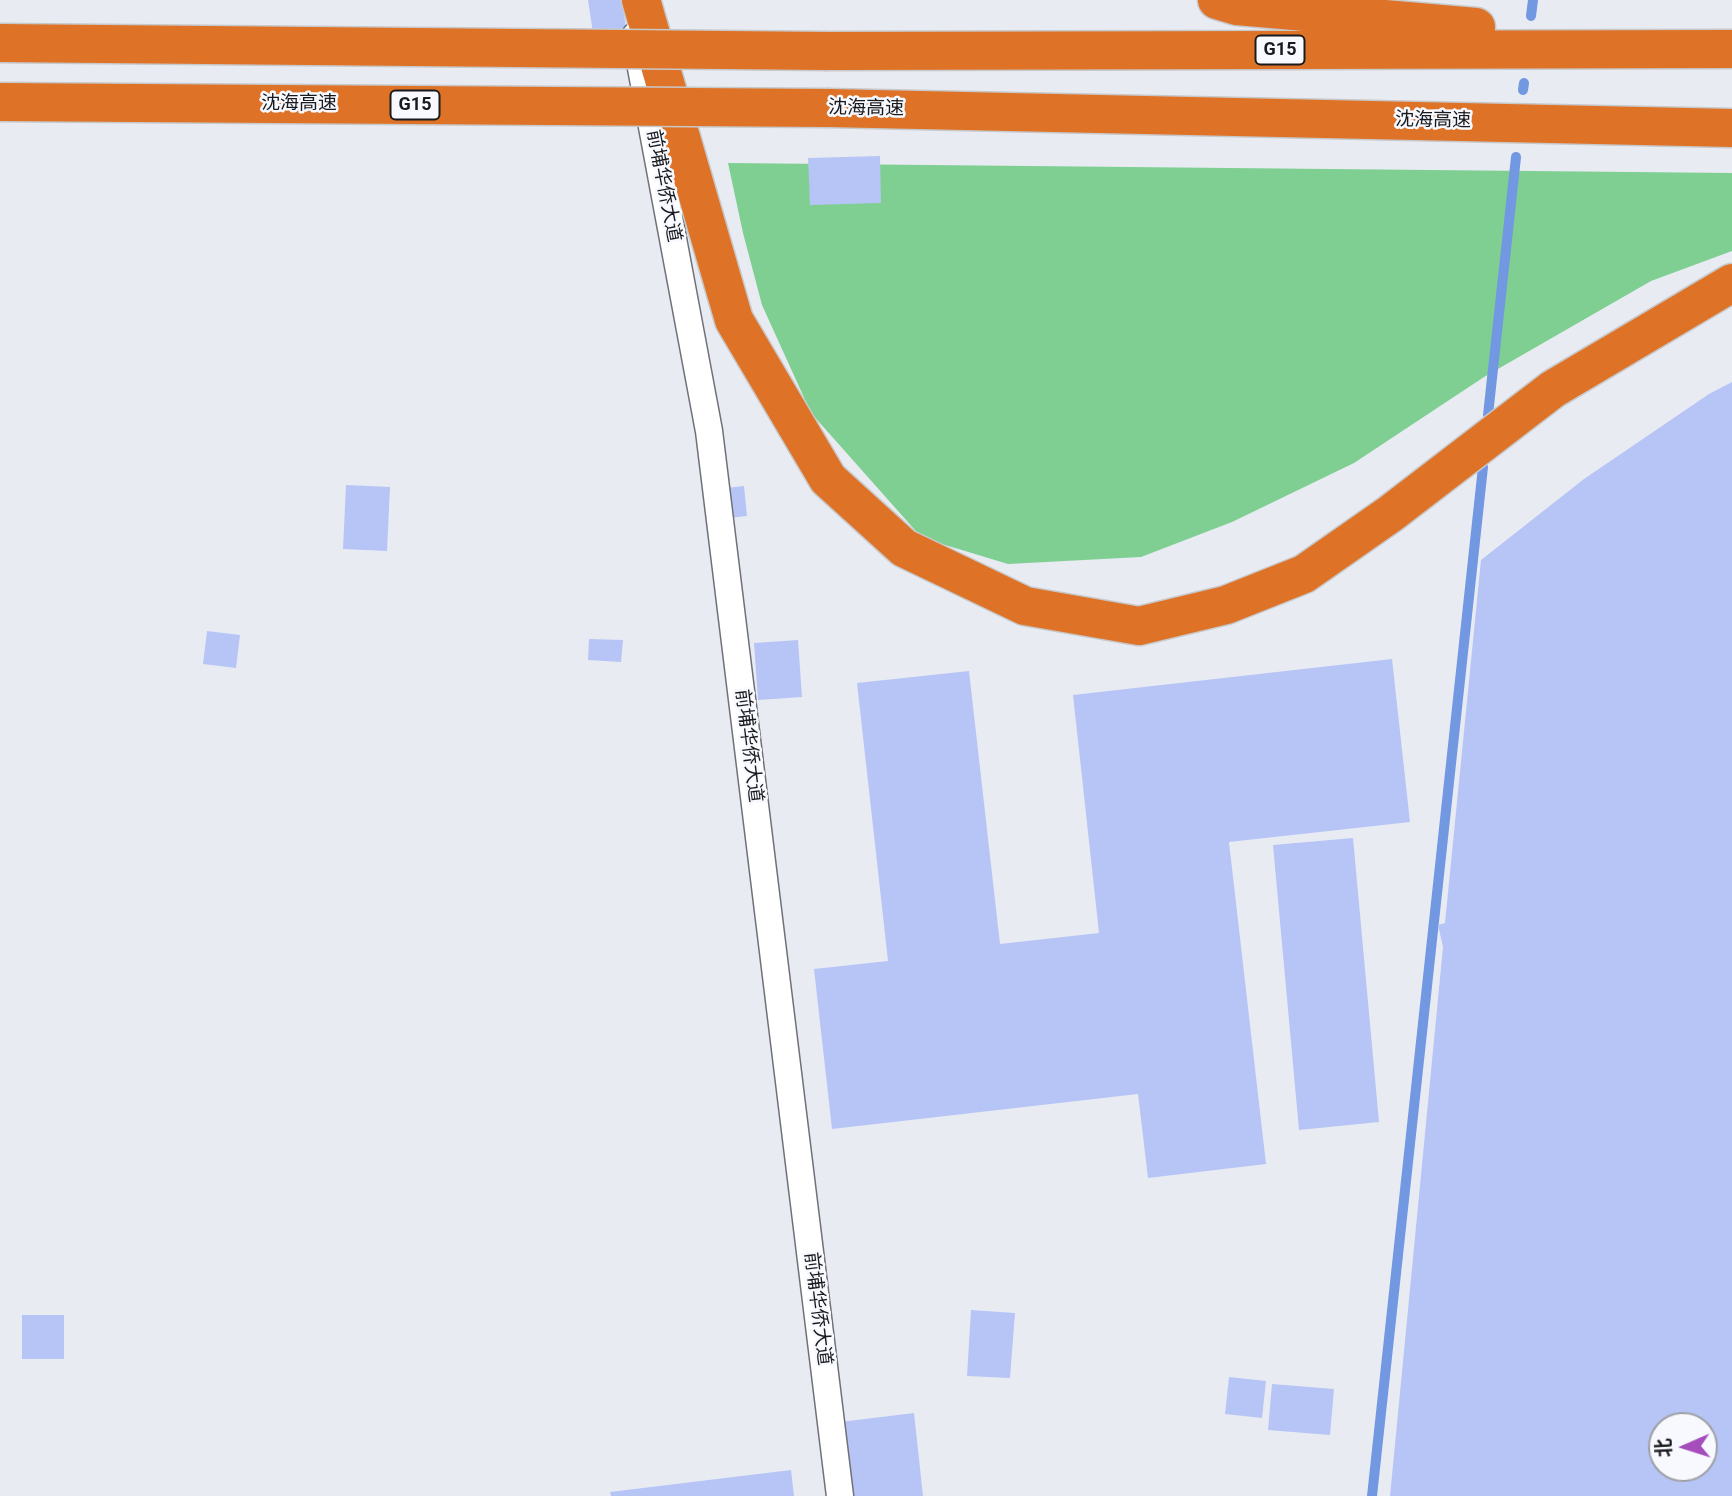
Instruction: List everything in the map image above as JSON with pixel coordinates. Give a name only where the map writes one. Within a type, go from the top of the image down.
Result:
[{"type":"highway","points":[[641,0],[734,320],[828,479],[904,548],[1025,606],[1139,626],[1226,605],[1304,574],[1391,514],[1553,389],[1732,283]]},
{"type":"highway","points":[[1217,0],[1237,6],[1727,49]]},
{"type":"highway","name":"G15","points":[[0,43],[828,51],[1727,49]]},
{"type":"highway","name":"沈海高速","points":[[0,102],[829,108],[1732,128]]},
{"type":"street","name":"前埔华侨大道","points":[[628,0],[709,431],[840,1496]]},
{"type":"green space","points":[[728,163],[1732,173],[1732,251],[1651,281],[1484,377],[1354,463],[1232,522],[1141,557],[1008,564],[922,538],[811,413],[762,305]]},
{"type":"building","points":[[588,0],[622,0],[626,28],[593,33]]},
{"type":"building","points":[[880,156],[881,203],[810,205],[808,158]]},
{"type":"building","points":[[1732,382],[1732,1496],[1390,1496],[1443,947],[1438,925],[1445,923],[1481,560],[1584,479],[1709,394]]},
{"type":"building","points":[[346,485],[390,487],[387,551],[343,549]]},
{"type":"building","points":[[744,486],[747,516],[721,519],[717,489]]},
{"type":"building","points":[[207,631],[240,635],[236,668],[203,664]]},
{"type":"building","points":[[589,639],[623,640],[621,662],[588,660]]},
{"type":"building","points":[[798,640],[802,697],[758,700],[754,643]]},
{"type":"building","points":[[1392,659],[1410,822],[1229,842],[1266,1164],[1148,1178],[1138,1094],[832,1129],[814,969],[888,961],[857,683],[969,671],[1000,944],[1099,933],[1073,695]]},
{"type":"building","points":[[1353,838],[1379,1122],[1299,1130],[1273,845]]},
{"type":"building","points":[[971,1310],[1015,1313],[1010,1378],[967,1376]]},
{"type":"building","points":[[22,1315],[64,1315],[64,1359],[22,1359]]},
{"type":"building","points":[[1229,1377],[1266,1381],[1262,1418],[1225,1414]]},
{"type":"building","points":[[1272,1384],[1334,1389],[1330,1435],[1268,1430]]},
{"type":"building","points":[[914,1413],[923,1496],[848,1496],[840,1422]]},
{"type":"building","points":[[791,1470],[794,1496],[611,1496],[610,1492]]},
{"type":"waterway","points":[[1531,16],[1533,0]]},
{"type":"waterway","points":[[1523,90],[1524,83]]},
{"type":"waterway","points":[[1488,415],[1516,157]]},
{"type":"waterway","points":[[1372,1496],[1483,467]]}]
